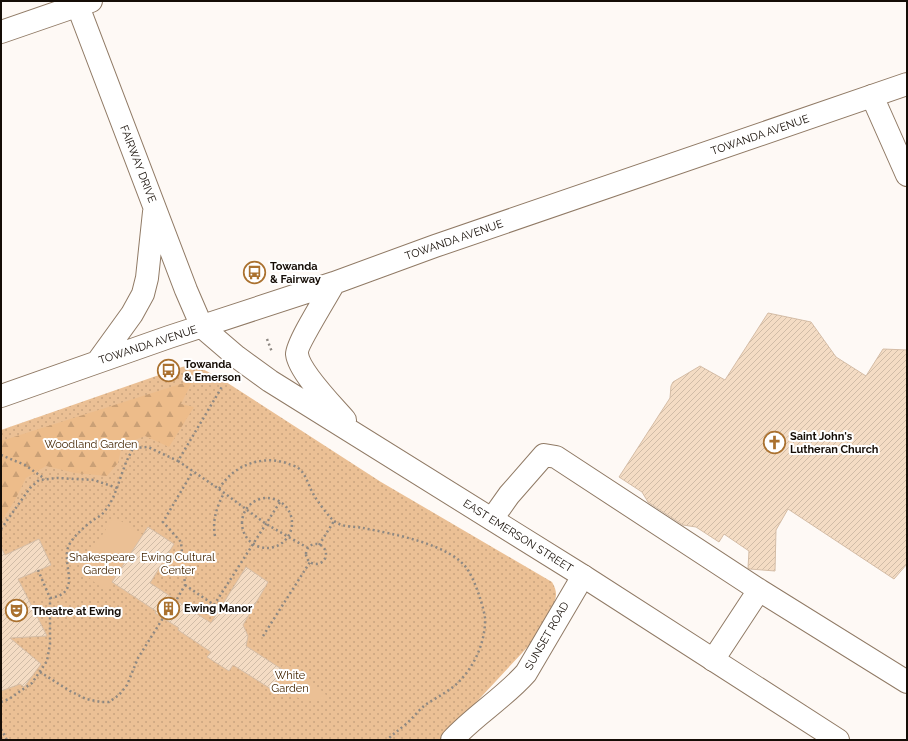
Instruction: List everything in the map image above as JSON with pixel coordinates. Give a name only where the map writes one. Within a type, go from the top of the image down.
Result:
[{"type":"main road","points":[[1,32],[81,3]]},
{"type":"main road","name":"FAIRWAY DRIVE","points":[[81,3],[154,207],[202,328]]},
{"type":"main road","name":"TOWANDA AVENUE","points":[[1,396],[98,361],[202,328],[334,283],[435,246],[907,84]]},
{"type":"main road","points":[[872,96],[907,176]]},
{"type":"main road","points":[[98,361],[132,314],[143,294],[147,278],[154,207]]},
{"type":"main road","points":[[334,283],[305,334],[297,352],[299,363],[309,377],[359,436]]},
{"type":"main road","name":"EAST EMERSON STREET","points":[[202,328],[237,357],[270,381],[583,576],[838,740]]},
{"type":"main road","points":[[492,519],[509,495],[544,455],[556,457],[758,590],[907,682]]},
{"type":"main road","name":"SUNSET ROAD","points":[[452,740],[475,718],[517,683],[526,673],[583,576]]},
{"type":"main road","points":[[713,660],[758,590]]},
{"type":"path","points":[[267,339],[272,352]]},
{"type":"path","points":[[178,461],[223,385]]},
{"type":"path","points":[[50,598],[57,596],[67,588],[69,583],[67,560],[68,547],[73,538],[91,522],[103,514],[111,504],[124,466],[133,448],[148,447],[178,461],[224,492],[266,524],[308,548]]},
{"type":"path","points":[[1,455],[25,465],[46,479]]},
{"type":"path","points":[[219,489],[223,482],[236,470],[255,462],[268,459],[282,461],[297,467],[308,480],[314,495],[334,521],[345,526],[362,528],[410,539],[439,548],[455,557],[468,570],[478,591],[485,618],[483,636],[474,663],[454,686],[424,706],[387,740]]},
{"type":"path","points":[[177,599],[185,585],[181,542],[163,522],[193,471]]},
{"type":"path","points":[[1,529],[30,488],[39,480],[57,478],[94,480],[117,488]]},
{"type":"path","points":[[215,536],[214,525],[216,509],[224,492]]},
{"type":"path","points":[[263,498],[280,502],[290,516],[290,530],[287,536],[278,545],[272,547],[253,544],[242,528],[242,522],[246,510],[256,501],[263,498]]},
{"type":"path","points":[[214,605],[280,502]]},
{"type":"path","points":[[320,545],[334,521]]},
{"type":"path","points":[[313,545],[320,545],[325,549],[325,559],[317,564],[310,562],[306,551],[313,545]]},
{"type":"path","points":[[263,636],[310,562]]},
{"type":"path","points":[[1,702],[9,699],[32,683],[47,661],[50,644],[50,598],[38,570]]},
{"type":"path","points":[[185,585],[220,609]]},
{"type":"path","points":[[40,672],[86,699],[109,702],[119,696],[127,685],[138,658],[163,618]]},
{"type":"path","points":[[1,729],[7,740]]},
{"type":"green space","name":"Ewing Cultural Center","points":[[191,365],[199,367],[223,380],[381,482],[552,582],[556,592],[555,600],[537,637],[441,740],[1,740],[1,430]]},
{"type":"green space","name":"Woodland Garden","points":[[193,380],[181,404],[194,407],[169,447],[145,436],[122,445],[118,463],[107,476],[75,473],[46,466],[26,478],[15,500],[1,522],[1,441]]},
{"type":"green space","name":"Shakespeare Garden","points":[[116,518],[143,535],[107,591],[87,575],[79,562],[90,548],[98,542],[111,521]]},
{"type":"green space","name":"White Garden","points":[[285,662],[326,695],[323,699],[310,700],[306,702],[291,695],[275,693],[271,689],[283,670],[281,668]]},
{"type":"building","name":"Saint John's Lutheran Church","points":[[768,313],[811,322],[836,357],[866,376],[883,349],[907,350],[907,564],[894,579],[788,509],[776,530],[775,571],[750,569],[748,568],[749,551],[724,534],[719,542],[696,527],[683,525],[648,502],[642,492],[619,477],[670,398],[671,386],[673,382],[700,366],[725,380]]},
{"type":"building","name":"Ewing Manor","points":[[148,527],[174,544],[150,583],[211,623],[246,567],[268,582],[243,625],[248,636],[246,646],[283,670],[271,689],[233,665],[229,671],[207,657],[211,652],[178,630],[179,628],[155,613],[156,611],[112,582]]},
{"type":"building","name":"Theatre at Ewing","points":[[39,539],[51,565],[18,579],[47,636],[10,638],[41,664],[24,687],[20,684],[1,691],[1,547],[5,555]]},
{"type":"place","name":"Towanda & Fairway","points":[[255,272]]},
{"type":"place","name":"Towanda & Emerson","points":[[168,370]]},
{"type":"place","name":"Saint John's Lutheran Church","points":[[774,442]]},
{"type":"place","name":"Ewing Manor","points":[[169,608]]},
{"type":"place","name":"Theatre at Ewing","points":[[17,611]]}]
